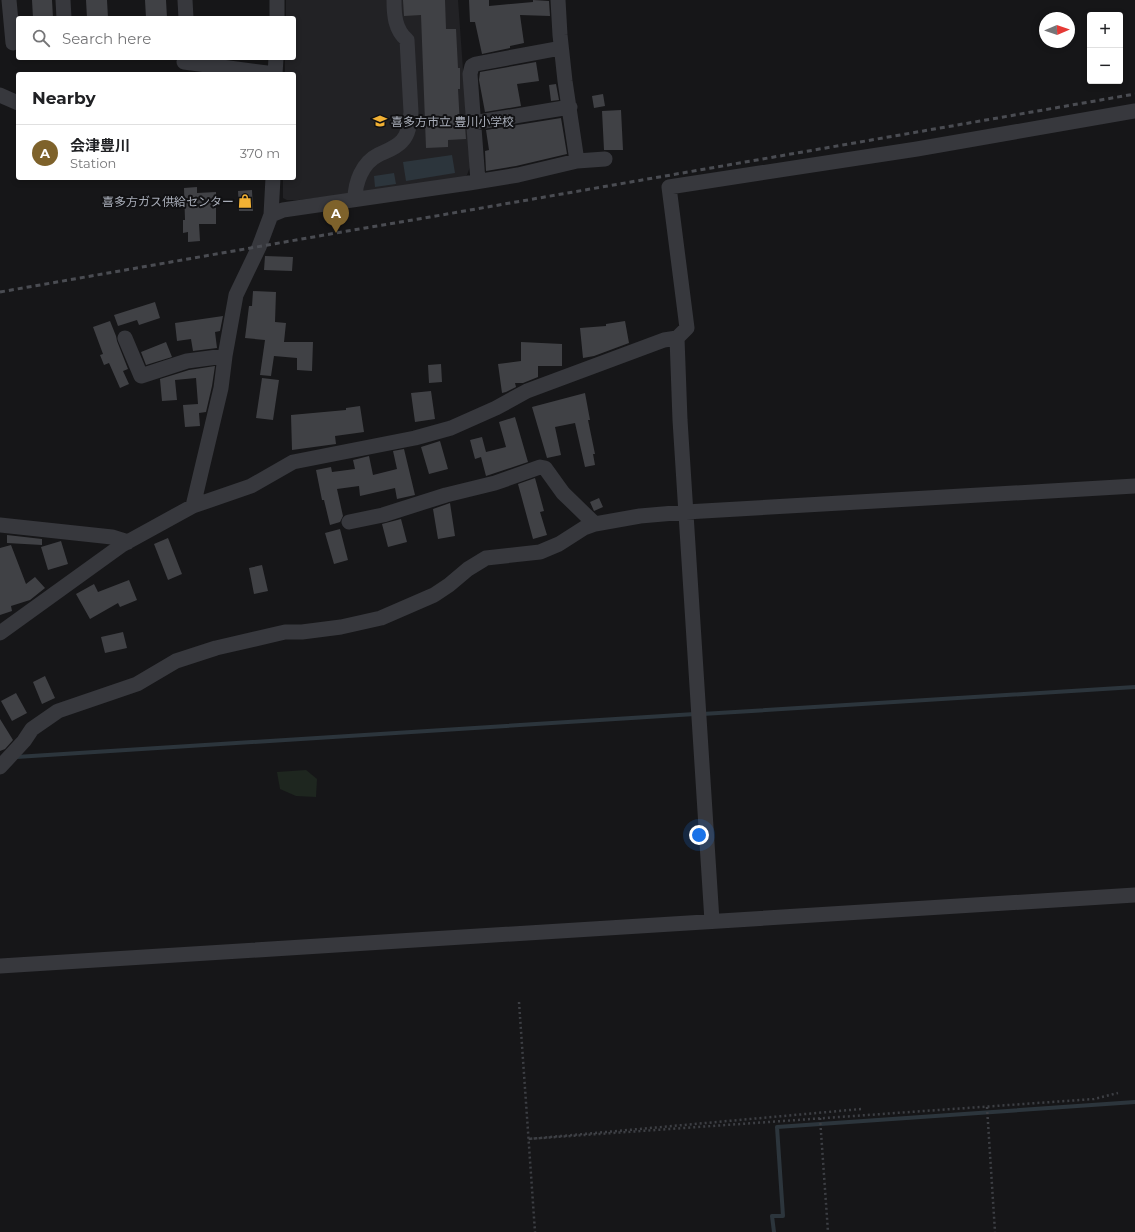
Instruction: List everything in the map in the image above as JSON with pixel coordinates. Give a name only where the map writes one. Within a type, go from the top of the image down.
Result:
[{"type":"street","points":[[9,0],[13,43]]},
{"type":"street","points":[[63,0],[64,16]]},
{"type":"street","points":[[185,0],[186,16]]},
{"type":"street","points":[[277,0],[277,16]]},
{"type":"street","points":[[355,199],[357,184],[364,169],[371,159],[393,148],[402,141],[408,130],[410,122],[411,112],[407,40],[403,36],[394,17],[394,0]]},
{"type":"street","points":[[558,0],[561,48],[577,161]]},
{"type":"street","points":[[478,182],[470,74],[472,66],[561,48]]},
{"type":"street","points":[[275,72],[276,60]]},
{"type":"street","points":[[184,62],[260,72]]},
{"type":"street","points":[[0,95],[16,102]]},
{"type":"street","points":[[473,123],[570,107]]},
{"type":"street","points":[[0,633],[128,542],[192,506],[251,486],[293,462],[414,438],[451,428],[496,408],[527,391],[664,340],[676,338],[687,328],[669,186],[917,149],[1135,111]]},
{"type":"street","points":[[271,215],[283,210],[478,182],[518,175],[577,161],[605,159]]},
{"type":"street","points":[[192,506],[221,388],[236,295],[259,247],[271,215],[273,180]]},
{"type":"street","points":[[125,338],[141,376],[187,361],[225,356]]},
{"type":"street","points":[[676,338],[712,922]]},
{"type":"street","points":[[350,522],[383,515],[446,495],[495,483],[540,467],[545,468],[563,493],[595,524]]},
{"type":"street","points":[[0,768],[24,741],[32,729],[46,719],[58,712],[137,684],[176,661],[216,648],[284,632],[302,632],[341,627],[381,618],[434,595],[468,569],[486,558],[540,552],[559,544],[584,528],[595,524],[640,516],[686,512],[1135,486]]},
{"type":"street","points":[[0,525],[112,537],[128,542]]},
{"type":"street","points":[[0,966],[1135,895]]},
{"type":"path","points":[[519,1002],[535,1232]]},
{"type":"path","points":[[528,1139],[1094,1099],[1118,1093]]},
{"type":"path","points":[[987,1107],[995,1232]]},
{"type":"path","points":[[528,1139],[861,1109]]},
{"type":"path","points":[[820,1118],[828,1232]]},
{"type":"shaded area","name":"喜多方市立 豊川小学校","points":[[286,0],[458,0],[470,167],[467,175],[460,180],[374,191],[298,200],[287,200],[283,198],[283,180],[296,180],[296,72],[285,72],[285,60],[296,60],[296,16],[286,16]]},
{"type":"shaded area","points":[[452,155],[455,173],[406,181],[403,162]]},
{"type":"shaded area","points":[[394,173],[396,184],[375,187],[374,176]]},
{"type":"shaded area","points":[[306,770],[317,779],[316,797],[296,796],[280,789],[277,772]]},
{"type":"building","points":[[32,0],[52,0],[53,16],[33,16]]},
{"type":"building","points":[[86,0],[107,0],[108,16],[87,16]]},
{"type":"building","points":[[145,0],[166,0],[167,16],[146,16]]},
{"type":"building","points":[[403,0],[445,0],[446,29],[456,29],[458,68],[460,68],[460,89],[458,89],[460,126],[465,126],[466,139],[448,140],[448,147],[426,148],[421,15],[404,16]]},
{"type":"building","points":[[469,0],[489,0],[489,6],[533,2],[533,0],[549,1],[550,16],[520,15],[524,43],[510,46],[510,48],[482,54],[475,22],[470,22]]},
{"type":"building","points":[[536,62],[539,81],[517,84],[521,106],[485,112],[479,80],[480,72]]},
{"type":"building","points":[[556,84],[559,100],[551,101],[549,85]]},
{"type":"building","points":[[603,94],[605,106],[594,108],[592,96]]},
{"type":"building","points":[[621,110],[623,150],[604,150],[602,111]]},
{"type":"building","points":[[561,118],[567,154],[516,166],[486,171],[485,151],[489,150],[486,130]]},
{"type":"building","points":[[197,187],[197,193],[216,192],[216,224],[199,224],[200,241],[188,242],[188,232],[183,233],[183,220],[185,220],[184,188]]},
{"type":"building","points":[[252,190],[253,211],[239,211],[238,191]]},
{"type":"building","points":[[265,256],[293,257],[292,271],[264,270]]},
{"type":"building","points":[[253,291],[276,292],[275,322],[286,323],[284,342],[313,342],[312,371],[297,370],[297,358],[274,356],[271,376],[260,375],[265,340],[245,338],[249,306],[252,306]]},
{"type":"building","points":[[155,302],[160,318],[139,325],[137,320],[118,326],[114,315]]},
{"type":"building","points":[[223,316],[220,331],[215,332],[217,348],[193,351],[191,339],[177,341],[175,323]]},
{"type":"building","points":[[110,321],[128,369],[123,371],[129,384],[120,388],[109,363],[104,365],[100,355],[103,354],[93,327]]},
{"type":"building","points":[[625,321],[629,343],[594,356],[583,358],[580,328],[606,326],[606,324]]},
{"type":"building","points":[[166,342],[172,357],[146,365],[141,352]]},
{"type":"building","points":[[521,342],[562,344],[562,366],[538,366],[538,377],[523,383],[515,383],[516,387],[502,393],[498,364],[521,361]]},
{"type":"building","points":[[441,364],[442,382],[429,383],[428,365]]},
{"type":"building","points":[[215,366],[206,412],[199,413],[200,426],[185,427],[183,405],[198,404],[196,378],[175,380],[177,400],[162,401],[160,379],[189,370]]},
{"type":"building","points":[[262,378],[279,380],[273,420],[256,418]]},
{"type":"building","points":[[431,391],[435,419],[415,422],[411,393]]},
{"type":"building","points":[[585,393],[590,420],[588,420],[595,454],[593,454],[595,465],[585,467],[575,423],[555,427],[561,455],[547,458],[532,407]]},
{"type":"building","points":[[360,406],[364,432],[335,436],[336,444],[292,450],[291,415],[346,410],[346,408]]},
{"type":"building","points":[[515,417],[528,462],[486,476],[481,457],[475,459],[470,440],[482,437],[486,452],[506,447],[499,422]]},
{"type":"building","points":[[440,441],[448,469],[429,474],[421,447]]},
{"type":"building","points":[[404,449],[415,495],[397,499],[395,488],[360,496],[359,486],[337,489],[343,516],[340,522],[330,525],[324,500],[322,500],[316,470],[331,467],[332,472],[355,469],[353,460],[369,456],[373,475],[397,469],[393,451]]},
{"type":"building","points":[[535,478],[544,511],[540,512],[547,535],[533,539],[518,484]]},
{"type":"building","points":[[599,498],[603,507],[594,511],[590,502]]},
{"type":"building","points":[[450,503],[455,536],[438,539],[433,509]]},
{"type":"building","points":[[401,519],[407,542],[388,547],[382,524]]},
{"type":"building","points":[[340,529],[348,560],[334,564],[325,533]]},
{"type":"building","points":[[7,535],[42,539],[42,545],[7,543]]},
{"type":"building","points":[[168,538],[182,574],[168,580],[154,544]]},
{"type":"building","points":[[61,541],[68,564],[48,570],[41,547]]},
{"type":"building","points":[[11,545],[26,584],[35,577],[45,588],[30,600],[11,606],[12,611],[0,615],[0,548]]},
{"type":"building","points":[[262,565],[268,591],[254,594],[249,568]]},
{"type":"building","points":[[129,580],[137,600],[120,607],[118,603],[90,619],[76,594],[94,584],[98,592]]},
{"type":"building","points":[[123,632],[127,648],[105,653],[101,637]]},
{"type":"building","points":[[45,676],[55,698],[42,704],[33,682]]},
{"type":"building","points":[[16,693],[27,713],[12,721],[1,701]]},
{"type":"building","points":[[0,719],[13,740],[5,749],[0,751]]},
{"type":"waterway","points":[[702,714],[1135,687]]},
{"type":"waterway","points":[[16,757],[695,714]]},
{"type":"waterway","points":[[774,1232],[772,1216],[783,1216],[777,1127],[1135,1102]]},
{"type":"railway","points":[[0,292],[1135,94]]},
{"type":"place","name":"喜多方市立 豊川小学校","points":[[380,121]]},
{"type":"place","name":"喜多方ガス供給センター","points":[[245,201]]},
{"type":"place","name":"会津豊川","points":[[336,233]]}]
